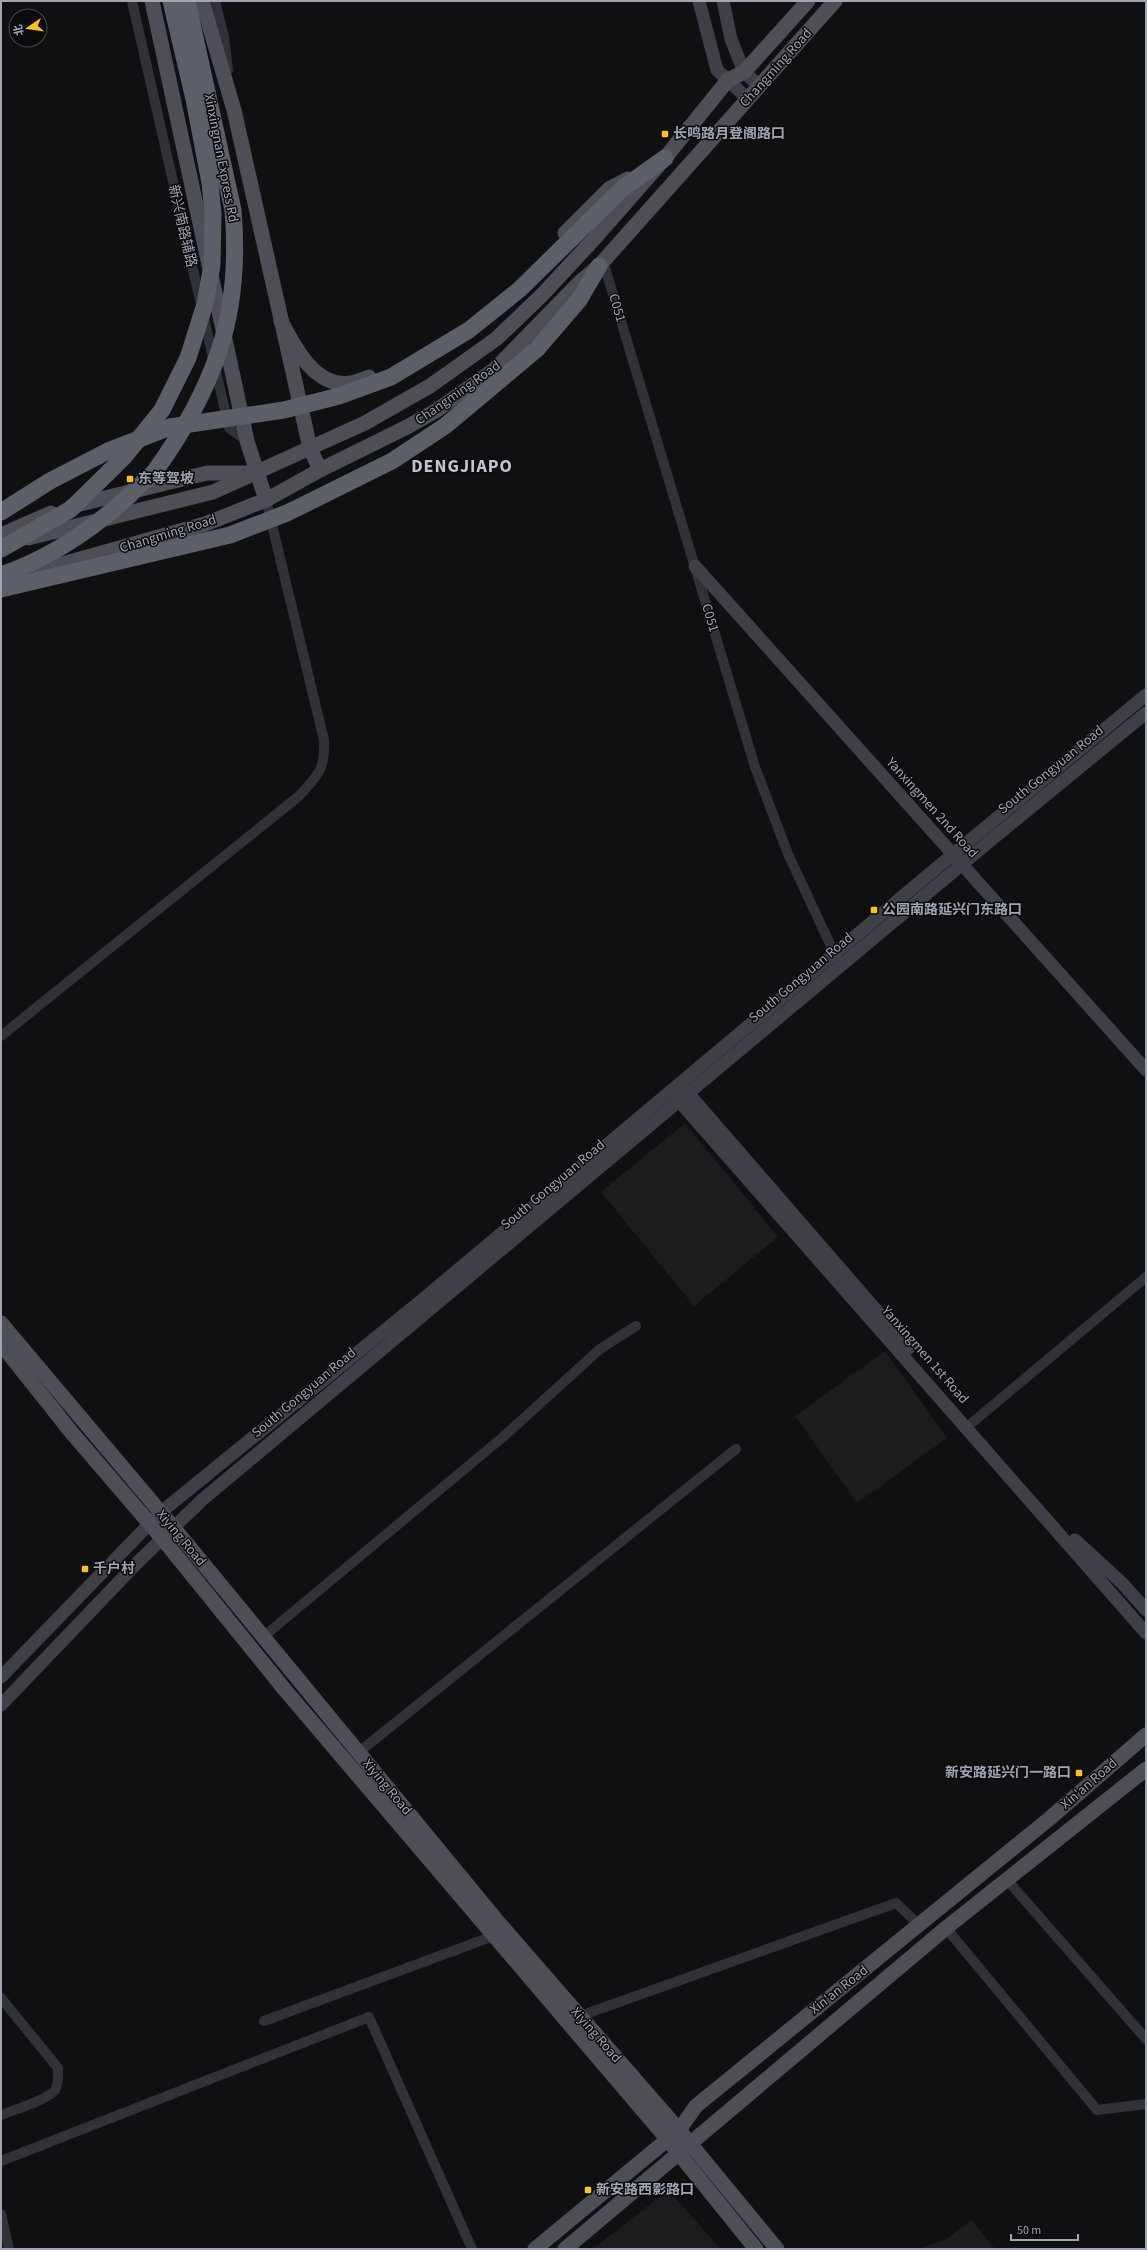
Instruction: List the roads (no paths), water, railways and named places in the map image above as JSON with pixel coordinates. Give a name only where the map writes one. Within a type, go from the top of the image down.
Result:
[{"type":"highway","name":"Xinxingnan Express Rd","points":[[1,574],[49,555],[83,534],[118,506],[154,472],[200,394],[219,350],[231,297],[236,241],[234,210],[201,96],[170,1]]},
{"type":"highway","name":"Xinxingnan Express Rd","points":[[1,549],[71,509],[124,458],[162,410],[188,358],[205,304],[212,265],[213,214],[201,96],[187,1]]},
{"type":"highway","points":[[1,512],[50,481],[108,451],[170,427],[284,410],[339,396],[391,377],[469,330],[520,289],[623,188],[665,158]]},
{"type":"highway","points":[[1,589],[230,535],[287,513],[336,491],[392,461],[445,426],[537,349],[579,300],[601,264]]},
{"type":"main road","points":[[143,1],[162,84],[188,168]]},
{"type":"main road","points":[[152,1],[247,442],[266,500]]},
{"type":"main road","points":[[202,1],[234,110],[310,448],[320,470]]},
{"type":"main road","points":[[699,1],[717,70],[748,99]]},
{"type":"main road","points":[[723,1],[731,39],[744,72],[760,86]]},
{"type":"main road","name":"Changming Road","points":[[1,545],[85,522],[213,492],[365,423],[430,386],[496,338],[542,295],[665,158],[728,80],[744,72],[808,1]]},
{"type":"main road","name":"Changming Road","points":[[1,582],[205,524],[266,500],[320,470],[407,427],[437,410],[495,369],[580,282],[601,264],[835,1]]},
{"type":"main road","points":[[281,322],[295,347],[314,371],[329,381],[350,383],[389,371],[427,351],[462,328],[500,298],[609,189],[665,158]]},
{"type":"main road","points":[[1,535],[47,515],[81,503],[207,473],[257,472]]},
{"type":"main road","name":"Yanxingmen 2nd Road","points":[[695,566],[1146,1070]]},
{"type":"main road","name":"South Gongyuan Road","points":[[1,1705],[173,1527],[268,1445],[684,1097],[838,960],[952,855],[1146,695]]},
{"type":"main road","name":"South Gongyuan Road","points":[[1,1677],[160,1512],[838,960],[961,865],[1146,713]]},
{"type":"main road","name":"Yanxingmen 1st Road","points":[[684,1097],[970,1424],[1078,1543],[1122,1583],[1146,1610]]},
{"type":"main road","name":"Xiying Road","points":[[1,1323],[173,1527],[498,1922],[580,2016],[674,2135],[756,2249]]},
{"type":"main road","name":"Xiying Road","points":[[1,1344],[72,1433],[162,1538],[290,1696],[496,1935],[674,2135]]},
{"type":"main road","name":"Yanxingmen 1st Road","points":[[970,1424],[1146,1633]]},
{"type":"main road","name":"Xin'an Road","points":[[535,2249],[674,2135],[696,2106],[1049,1819],[1146,1735]]},
{"type":"main road","name":"Xin'an Road","points":[[565,2249],[684,2150],[801,2048],[946,1928],[1008,1881],[1146,1769]]},
{"type":"main road","name":"Xiying Road","points":[[684,2150],[777,2249]]},
{"type":"street","name":"新兴南路辅路","points":[[132,1],[229,428],[247,442]]},
{"type":"street","points":[[215,1],[224,37],[234,110]]},
{"type":"street","name":"C051","points":[[601,264],[756,767],[788,854],[838,960]]},
{"type":"street","points":[[1,1036],[299,796],[316,777],[325,761],[324,740],[266,500]]},
{"type":"street","points":[[970,1424],[1146,1277]]},
{"type":"street","points":[[263,1637],[503,1437],[600,1349],[636,1326]]},
{"type":"street","points":[[358,1752],[736,1449]]},
{"type":"street","points":[[1008,1881],[1146,2039]]},
{"type":"street","points":[[580,2016],[896,1903],[919,1926]]},
{"type":"street","points":[[946,1928],[1097,2110],[1146,2104]]},
{"type":"street","points":[[264,2021],[496,1935]]},
{"type":"street","points":[[1,1998],[58,2068],[58,2080],[56,2090],[47,2096],[1,2115]]},
{"type":"street","points":[[1,2161],[369,2017],[472,2249]]},
{"type":"street","points":[[1,2214],[9,2249]]},
{"type":"place","name":"长鸣路月登阁路口","points":[[665,134]]},
{"type":"place","name":"东等驾坡","points":[[130,479]]},
{"type":"place","name":"公园南路延兴门东路口","points":[[874,910]]},
{"type":"place","name":"千户村","points":[[85,1569]]},
{"type":"place","name":"新安路延兴门一路口","points":[[1079,1773]]},
{"type":"place","name":"新安路西影路口","points":[[588,2190]]},
{"type":"district","name":"DENGJIAPO","points":[[462,466]]}]
